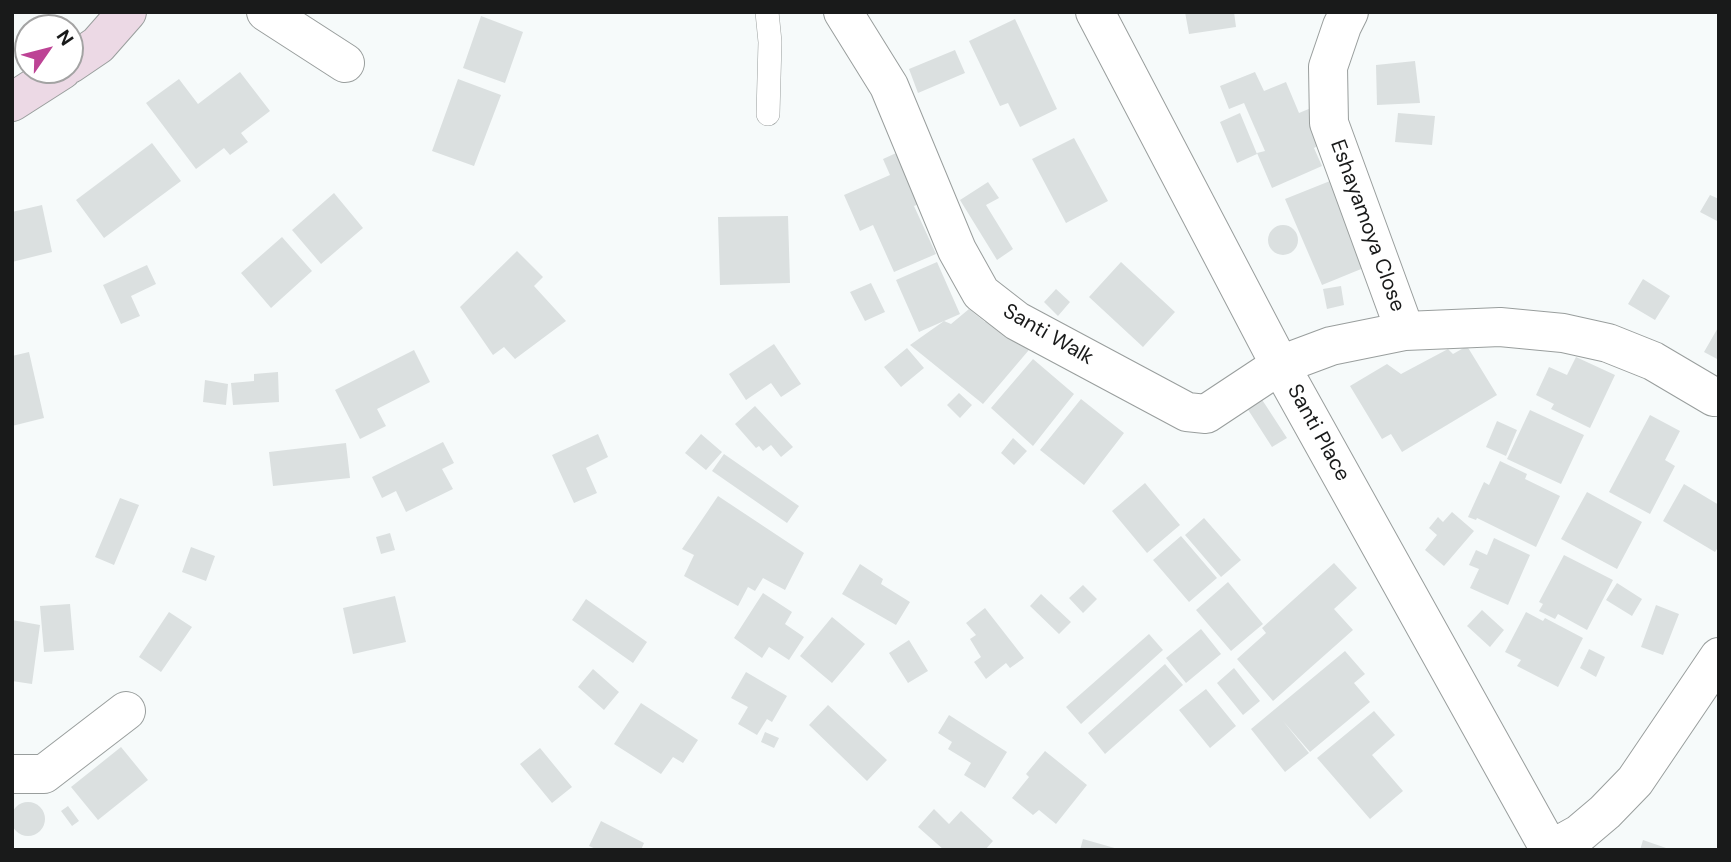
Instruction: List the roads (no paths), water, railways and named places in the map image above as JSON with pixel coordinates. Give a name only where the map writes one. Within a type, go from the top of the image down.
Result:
[{"type":"street","points":[[84,54],[98,45],[127,12]]},
{"type":"street","points":[[266,12],[345,63]]},
{"type":"street","name":"Santi Walk","points":[[842,12],[889,86],[957,250],[981,293],[1017,321],[1187,412],[1206,414],[1280,365],[1331,346],[1405,331]]},
{"type":"street","name":"Santi Place","points":[[1095,12],[1280,365],[1550,850]]},
{"type":"street","name":"Eshayamoya Close","points":[[1349,12],[1328,67],[1329,123],[1405,331],[1500,327],[1563,333],[1608,343],[1653,361],[1713,397]]},
{"type":"street","points":[[12,102],[40,84]]},
{"type":"street","points":[[1550,850],[1579,834],[1635,781],[1719,657]]},
{"type":"street","points":[[12,774],[44,774],[126,711]]},
{"type":"lane","points":[[767,12],[770,42],[768,114]]}]
